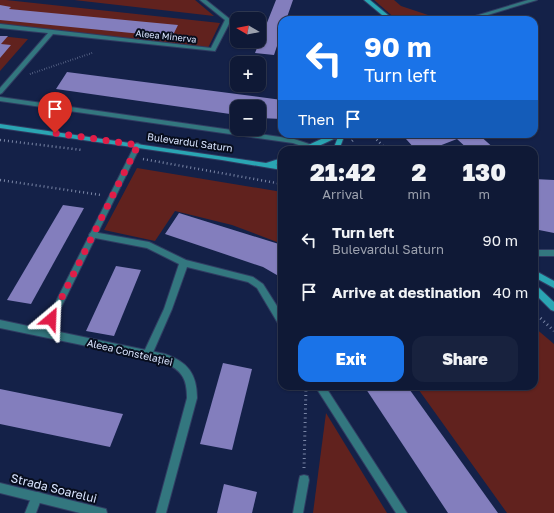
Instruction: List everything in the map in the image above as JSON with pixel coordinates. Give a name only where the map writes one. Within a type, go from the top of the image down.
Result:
[{"type":"main road","points":[[367,0],[386,16]]},
{"type":"main road","name":"Bulevardul Saturn","points":[[0,126],[138,145],[278,167]]},
{"type":"main road","points":[[313,146],[330,138]]},
{"type":"main road","points":[[268,165],[278,161]]},
{"type":"main road","points":[[538,275],[554,285]]},
{"type":"main road","points":[[538,292],[554,307]]},
{"type":"street","name":"Aleea Minerva","points":[[0,26],[213,50],[228,20],[203,0]]},
{"type":"street","points":[[479,16],[534,0]]},
{"type":"street","points":[[0,92],[52,32]]},
{"type":"street","points":[[0,99],[294,141],[302,146]]},
{"type":"street","points":[[44,333],[138,145]]},
{"type":"street","points":[[93,235],[149,245],[184,263],[250,279],[260,286],[278,315]]},
{"type":"street","points":[[538,253],[554,253]]},
{"type":"street","points":[[148,354],[168,309],[184,263]]},
{"type":"street","name":"Aleea Constelației","points":[[0,324],[165,358],[178,364],[188,374],[192,386],[192,398],[161,513]]},
{"type":"street","points":[[323,390],[402,513]]},
{"type":"street","points":[[298,513],[304,480]]},
{"type":"street","name":"Strada Soarelui","points":[[0,488],[102,513]]},
{"type":"street","points":[[30,513],[37,498]]},
{"type":"path","points":[[10,80],[92,53]]},
{"type":"path","points":[[375,138],[383,146]]},
{"type":"path","points":[[0,180],[112,197]]},
{"type":"path","points":[[538,316],[554,331]]},
{"type":"path","points":[[304,480],[306,390]]},
{"type":"shaded area","points":[[0,0],[220,23],[208,48],[0,24]]},
{"type":"shaded area","points":[[74,0],[195,0],[214,16]]},
{"type":"shaded area","points":[[374,0],[394,0],[401,6],[431,16],[392,16]]},
{"type":"shaded area","points":[[0,36],[28,39],[0,71]]},
{"type":"shaded area","points":[[137,168],[278,191],[278,242],[232,225],[175,211],[155,241],[104,230]]},
{"type":"shaded area","points":[[538,330],[554,344],[554,513],[507,513],[419,390],[538,390]]},
{"type":"shaded area","points":[[326,413],[387,513],[313,513]]},
{"type":"building","points":[[276,0],[293,0],[287,16],[278,16],[278,43],[274,55],[255,53],[257,48],[266,48],[266,25]]},
{"type":"building","points":[[0,5],[11,7],[9,9],[178,25],[172,37],[0,20]]},
{"type":"building","points":[[0,36],[8,36],[1,44],[11,45],[0,58]]},
{"type":"building","points":[[67,72],[278,99],[278,119],[266,118],[266,100],[230,100],[230,114],[56,89]]},
{"type":"building","points":[[482,138],[492,146],[465,146],[457,139],[439,146],[412,146],[406,139]]},
{"type":"building","points":[[538,179],[554,180],[554,233],[538,230]]},
{"type":"building","points":[[63,205],[84,208],[31,304],[7,300]]},
{"type":"building","points":[[179,213],[278,244],[278,276],[263,267],[165,234]]},
{"type":"building","points":[[116,266],[141,270],[114,336],[86,331]]},
{"type":"building","points":[[223,363],[252,369],[232,450],[200,444]]},
{"type":"building","points":[[0,389],[123,414],[110,447],[0,424]]},
{"type":"building","points":[[367,390],[410,390],[498,513],[448,513]]},
{"type":"building","points":[[224,484],[257,492],[252,513],[217,513]]},
{"type":"route","points":[[51,319],[138,145],[55,133]]}]
